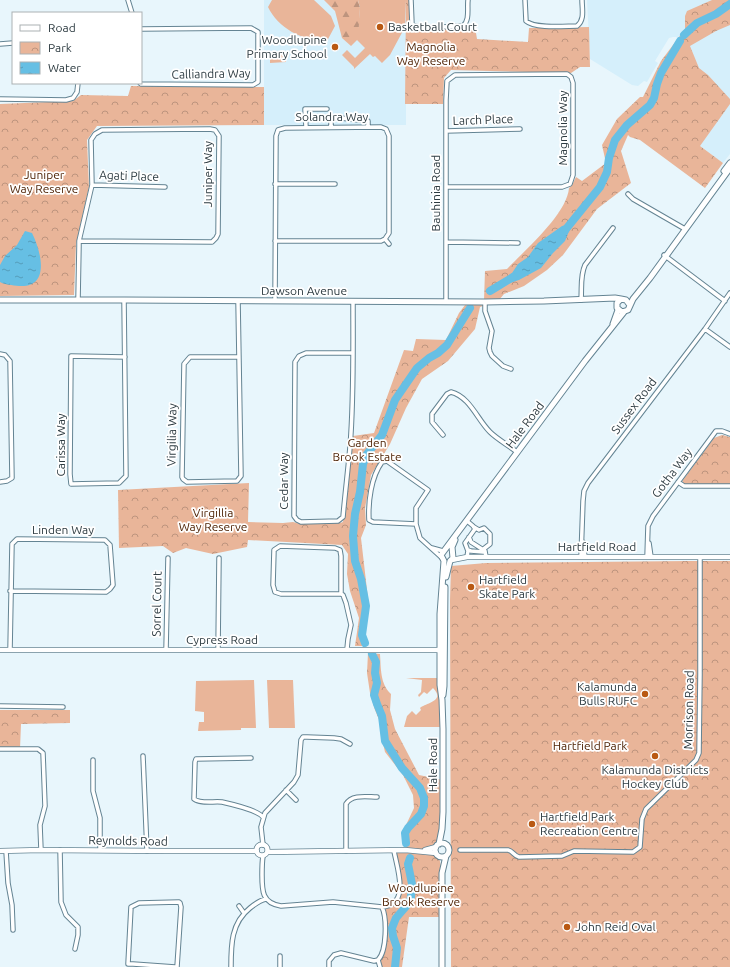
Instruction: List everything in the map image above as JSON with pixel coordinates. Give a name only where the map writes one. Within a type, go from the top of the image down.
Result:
[{"type":"main road","points":[[626,301],[665,256],[730,163]]},
{"type":"main road","points":[[684,229],[730,168]]},
{"type":"main road","name":"Dawson Avenue","points":[[0,300],[485,302],[607,300],[615,298],[626,301]]},
{"type":"main road","points":[[607,300],[617,309],[624,312]]},
{"type":"main road","name":"Hale Road","points":[[442,650],[440,602],[444,551],[456,537],[517,452],[612,326],[629,308],[626,301],[617,303],[617,309],[612,326]]},
{"type":"main road","name":"Hale Road","points":[[442,967],[442,873],[438,850],[442,829],[442,700],[440,685],[446,578],[456,537]]},
{"type":"main road","points":[[444,551],[452,552]]},
{"type":"main road","points":[[443,559],[451,561]]},
{"type":"main road","name":"Hale Road","points":[[442,829],[449,851],[446,856],[442,873]]},
{"type":"main road","points":[[446,856],[438,850],[443,843],[447,844]]},
{"type":"street","points":[[128,0],[132,12]]},
{"type":"street","points":[[411,0],[412,24],[419,28],[463,26],[467,19],[468,0]]},
{"type":"street","points":[[525,0],[526,22],[530,24],[577,26],[582,20],[582,0]]},
{"type":"street","name":"Calliandra Way","points":[[141,84],[253,85],[258,82],[258,32],[251,28],[142,29]]},
{"type":"street","points":[[0,44],[12,43]]},
{"type":"street","name":"Magnolia Way","points":[[446,84],[449,78],[455,75],[567,74],[572,79],[573,90],[574,175],[570,184],[562,187],[446,187]]},
{"type":"street","points":[[0,99],[66,100],[73,98],[77,92],[78,84]]},
{"type":"street","name":"Bauhinia Road","points":[[446,84],[446,301]]},
{"type":"street","points":[[306,127],[305,109],[327,109]]},
{"type":"street","points":[[331,127],[331,117],[368,121],[368,127]]},
{"type":"street","name":"Solandra Way","points":[[275,300],[275,184],[276,136],[278,130],[285,128],[306,127],[381,127],[386,130],[389,136],[389,233],[385,239]]},
{"type":"street","name":"Larch Place","points":[[446,131],[520,129]]},
{"type":"street","name":"Juniper Way","points":[[78,300],[80,241],[92,185],[91,140],[95,134],[102,130],[215,130],[218,136],[218,234],[212,242],[80,241]]},
{"type":"street","points":[[275,184],[335,184]]},
{"type":"street","name":"Agati Place","points":[[92,185],[165,187]]},
{"type":"street","points":[[628,194],[633,199],[684,229]]},
{"type":"street","points":[[581,300],[582,271],[612,228]]},
{"type":"street","points":[[275,241],[381,241],[385,239],[389,244]]},
{"type":"street","points":[[446,242],[518,243]]},
{"type":"street","points":[[665,256],[725,300]]},
{"type":"street","name":"Sussex Road","points":[[583,557],[583,501],[584,491],[588,483],[705,329],[730,293]]},
{"type":"street","name":"Carissa Way","points":[[124,300],[125,357],[126,476],[119,483],[71,484],[71,356],[125,357]]},
{"type":"street","name":"Virgilia Way","points":[[238,301],[239,357],[241,476],[237,481],[187,482],[182,477],[184,364],[190,357],[239,357]]},
{"type":"street","name":"Cedar Way","points":[[352,301],[353,353],[350,447],[343,517],[338,521],[301,522],[294,516],[295,362],[299,356],[306,353],[353,353]]},
{"type":"street","points":[[485,302],[485,311],[492,331],[489,348],[490,352],[502,366],[511,369]]},
{"type":"street","points":[[705,329],[730,347]]},
{"type":"street","points":[[0,354],[5,355],[10,361],[12,478],[7,481],[0,482]]},
{"type":"street","points":[[442,435],[432,422],[432,414],[451,392],[457,394],[472,408],[490,432],[517,452]]},
{"type":"street","name":"Gotha Way","points":[[649,557],[648,526],[653,516],[716,432],[722,431],[730,434]]},
{"type":"street","points":[[416,524],[372,522],[369,520],[372,483],[377,468],[382,462],[387,461],[428,490],[416,508],[416,524],[420,538],[443,559]]},
{"type":"street","points":[[678,482],[684,486],[730,486]]},
{"type":"street","points":[[467,521],[479,530],[484,528],[490,534],[490,544],[484,553]]},
{"type":"street","points":[[465,557],[467,549],[465,543],[474,530],[474,526]]},
{"type":"street","points":[[470,536],[470,542],[484,553]]},
{"type":"street","name":"Linden Way","points":[[10,591],[106,592],[113,585],[110,545],[105,540],[16,540],[12,544],[10,591],[10,650]]},
{"type":"street","points":[[341,594],[281,594],[275,592],[273,585],[274,550],[280,546],[338,548],[341,552],[341,594],[343,595],[346,603],[351,625],[347,650]]},
{"type":"street","points":[[432,548],[444,551]]},
{"type":"street","points":[[467,549],[484,553]]},
{"type":"street","name":"Hartfield Road","points":[[452,552],[465,557]]},
{"type":"street","name":"Hartfield Road","points":[[451,561],[484,553],[583,557],[730,558]]},
{"type":"street","name":"Sorrel Court","points":[[166,650],[168,558]]},
{"type":"street","points":[[218,650],[219,558]]},
{"type":"street","name":"Morrison Road","points":[[460,850],[508,850],[512,851],[518,857],[562,856],[574,851],[633,852],[640,847],[642,819],[646,810],[696,760],[699,753],[700,558]]},
{"type":"street","name":"Cypress Road","points":[[0,650],[442,650]]},
{"type":"street","points":[[0,706],[63,707]]},
{"type":"street","points":[[268,852],[267,847],[263,845],[261,827],[263,817],[294,782],[298,774],[301,740],[303,737],[341,739],[350,744]]},
{"type":"street","points":[[0,749],[38,749],[42,752],[45,806],[40,825],[41,850]]},
{"type":"street","points":[[143,756],[147,851]]},
{"type":"street","points":[[251,758],[196,759],[194,799],[199,802],[222,802],[257,812],[263,817]]},
{"type":"street","points":[[93,760],[93,791],[100,818],[100,850]]},
{"type":"street","points":[[286,790],[296,800]]},
{"type":"street","points":[[346,851],[346,804],[348,800],[353,797],[377,798]]},
{"type":"street","points":[[263,845],[258,847],[257,851],[258,854],[263,856]]},
{"type":"street","points":[[60,850],[61,902],[66,915],[78,927],[78,936],[75,949]]},
{"type":"street","points":[[394,851],[401,884],[400,891],[394,902],[390,905],[382,907],[333,902],[281,906],[266,899],[263,892],[263,856],[268,852],[438,850]]},
{"type":"street","name":"Reynolds Road","points":[[0,851],[257,851]]},
{"type":"street","points":[[6,851],[8,883],[12,905],[13,930]]},
{"type":"street","points":[[231,967],[231,944],[237,924],[244,914],[261,900],[266,899]]},
{"type":"street","points":[[179,902],[181,907],[176,967],[128,964],[128,957],[131,907],[140,903],[179,902]]},
{"type":"street","points":[[238,906],[244,914]]},
{"type":"street","points":[[380,967],[378,960],[382,954],[386,926],[382,907]]},
{"type":"street","points":[[329,967],[329,961],[334,955],[341,953],[378,960]]},
{"type":"street","points":[[280,956],[280,967]]},
{"type":"street","points":[[128,957],[133,964]]},
{"type":"shaded area","name":"Woodlupine Primary School","points":[[264,0],[406,0],[406,125],[264,125]]},
{"type":"shaded area","points":[[587,0],[730,0],[730,154],[723,163],[693,141],[704,76],[684,43],[676,37],[669,38],[655,61],[658,63],[647,82],[644,81],[638,86],[632,85],[590,59]]},
{"type":"green space","points":[[272,0],[314,0],[331,16],[335,26],[327,41],[309,39],[285,27],[272,15],[268,7]]},
{"type":"green space","points":[[324,0],[358,0],[360,8],[358,39],[351,46],[342,38],[335,11]]},
{"type":"green space","points":[[358,0],[406,0],[405,27],[390,55],[382,63],[375,56],[373,57],[370,54],[354,69],[354,67],[342,55],[347,50],[355,58],[365,48],[357,40],[360,8]]},
{"type":"green space","name":"Magnolia Way Reserve","points":[[406,0],[412,0],[413,23],[419,28],[469,28],[476,33],[477,39],[528,42],[529,28],[589,27],[590,67],[580,67],[571,73],[451,70],[444,78],[443,104],[405,104]]},
{"type":"green space","points":[[712,0],[730,0],[730,25],[690,46],[699,68],[708,75],[730,99],[730,104],[700,146],[723,163],[705,188],[640,140],[628,135],[621,151],[631,183],[597,209],[563,255],[547,270],[524,286],[504,294],[499,300],[480,307],[475,329],[448,361],[422,379],[406,408],[390,444],[371,475],[365,508],[366,525],[361,538],[369,607],[362,646],[355,646],[359,618],[350,591],[347,574],[348,554],[342,545],[248,540],[247,547],[213,554],[186,548],[173,553],[163,546],[119,548],[118,490],[249,483],[248,522],[293,522],[300,524],[343,522],[353,436],[374,433],[404,350],[413,351],[416,339],[446,340],[459,313],[468,301],[484,300],[485,271],[507,269],[534,242],[553,220],[561,209],[569,188],[576,177],[582,181],[606,163],[602,145],[617,119],[640,97],[643,97],[661,61],[685,29],[685,16],[687,11]]},
{"type":"green space","points":[[286,52],[286,62],[270,63],[270,53]]},
{"type":"green space","name":"Juniper Way Reserve","points":[[131,86],[264,87],[264,125],[97,126],[87,140],[89,187],[76,244],[74,295],[0,296],[0,104],[73,101],[81,95],[128,96]]},
{"type":"green space","points":[[722,435],[730,437],[730,485],[684,485],[682,483],[683,480],[714,438]]},
{"type":"green space","name":"Hartfield Park","points":[[730,561],[730,967],[451,967],[451,566],[486,563]]},
{"type":"green space","name":"Woodlupine Brook Reserve","points":[[368,653],[380,654],[383,681],[387,690],[391,694],[390,710],[395,729],[419,775],[443,780],[442,829],[435,850],[439,856],[442,873],[442,917],[409,917],[402,967],[380,967],[378,960],[381,957],[386,926],[385,907],[394,902],[400,891],[394,851],[405,850],[406,825],[414,808],[413,795],[403,775],[385,752],[380,722],[370,693],[367,673]]},
{"type":"green space","points":[[406,678],[440,678],[443,727],[404,727],[407,716],[412,711],[416,715],[421,710],[420,708],[434,701],[437,696],[433,688],[427,694],[424,692],[419,697],[418,695],[421,692],[422,680]]},
{"type":"green space","points":[[254,680],[256,728],[241,728],[241,730],[198,731],[199,722],[204,722],[204,712],[195,711],[196,681]]},
{"type":"green space","points":[[267,680],[293,680],[295,728],[269,728]]},
{"type":"green space","points":[[0,710],[70,710],[70,723],[21,724],[20,749],[0,749]]},
{"type":"water","points":[[562,226],[569,226],[570,229],[565,241],[541,268],[519,280],[506,284],[504,281],[518,264],[528,257],[538,243]]},
{"type":"water","points":[[25,231],[32,233],[38,249],[41,267],[40,275],[36,281],[29,285],[19,286],[2,283],[0,282],[0,265],[5,256],[17,245]]},
{"type":"waterway","points":[[684,35],[697,23],[716,14],[730,4]]},
{"type":"waterway","points":[[562,234],[600,187],[607,172],[609,158],[615,140],[627,125],[650,105],[654,98],[661,73],[680,41]]},
{"type":"waterway","points":[[490,291],[513,277]]},
{"type":"waterway","points":[[365,643],[362,635],[366,606],[361,579],[355,561],[353,536],[363,464],[367,454],[382,435],[395,400],[417,368],[447,345],[470,308]]},
{"type":"waterway","points":[[372,654],[376,662],[375,673],[377,683],[374,695],[382,716],[385,741],[402,768],[420,788],[424,798],[424,806],[421,814],[405,833],[406,843]]},
{"type":"waterway","points":[[395,967],[397,948],[392,928],[396,918],[409,903],[411,897],[412,884],[408,864],[410,858]]},
{"type":"place","name":"Basketball Court","points":[[380,27]]},
{"type":"place","name":"Woodlupine Primary School","points":[[335,47]]},
{"type":"place","name":"Hartfield Skate Park","points":[[471,587]]},
{"type":"place","name":"Kalamunda Bulls RUFC","points":[[645,694]]},
{"type":"place","name":"Kalamunda Districts Hockey Club","points":[[655,756]]},
{"type":"place","name":"Hartfield Park Recreation Centre","points":[[532,824]]},
{"type":"place","name":"John Reid Oval","points":[[567,927]]},
{"type":"park label","name":"Garden Brook Estate","points":[[367,450]]},
{"type":"park label","name":"Virgillia Way Reserve","points":[[213,520]]}]
